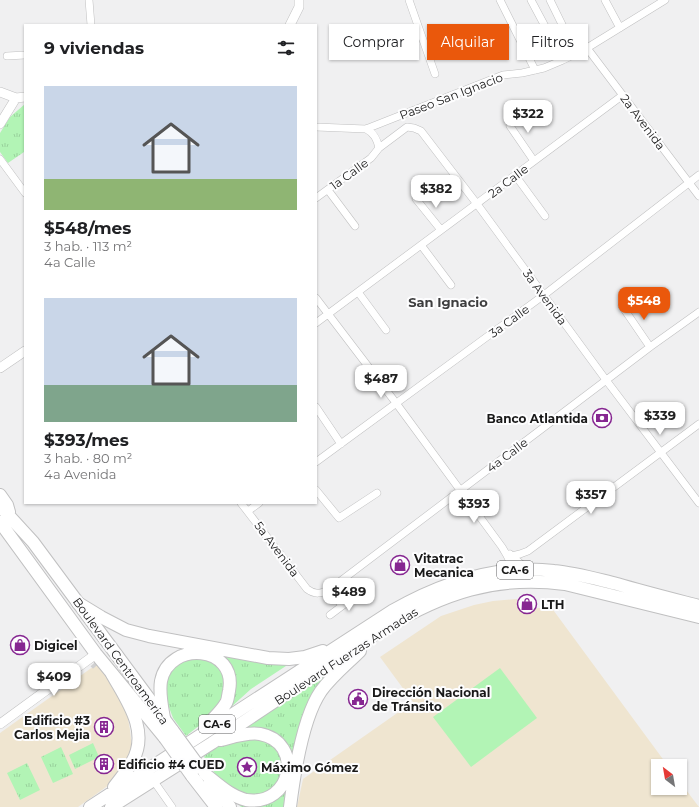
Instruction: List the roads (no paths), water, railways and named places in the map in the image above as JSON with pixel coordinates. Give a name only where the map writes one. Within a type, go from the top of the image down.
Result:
[{"type":"main road","name":"Boulevard Centroamerica","points":[[0,495],[7,505],[3,522]]},
{"type":"main road","name":"Boulevard Centroamerica","points":[[0,506],[3,522],[96,654],[112,674],[169,735],[199,773],[230,807]]},
{"type":"main road","name":"Boulevard Centroamerica","points":[[3,522],[33,542],[164,718],[169,735]]},
{"type":"main road","name":"Boulevard Fuerzas Armadas","points":[[109,801],[199,736],[392,611],[422,595],[458,581],[496,573],[535,569],[569,572],[699,606]]},
{"type":"main road","name":"Boulevard Fuerzas Armadas","points":[[90,807],[109,801],[153,780],[212,743],[383,629],[412,612],[452,594],[481,586],[512,582],[548,582],[565,584],[699,617]]},
{"type":"main road","points":[[78,603],[126,630],[149,636],[268,658],[289,659],[305,657],[344,642]]},
{"type":"main road","points":[[290,806],[297,765],[309,717],[321,692],[328,682],[383,629]]},
{"type":"main road","points":[[164,718],[161,700],[161,681],[169,664],[190,653],[202,652],[216,657],[222,662],[230,678],[230,687],[226,703],[199,736]]},
{"type":"main road","points":[[109,801],[132,761],[138,743],[138,726],[132,710],[112,674]]},
{"type":"main road","points":[[199,773],[236,796],[247,800],[256,801],[265,800],[273,796],[286,782],[289,765],[287,758],[276,742],[268,737],[251,734],[212,743]]},
{"type":"main road","name":"Boulevard Centroamerica","points":[[199,773],[216,807]]},
{"type":"street","points":[[89,0],[91,24]]},
{"type":"street","points":[[290,24],[298,7],[299,0]]},
{"type":"street","points":[[408,0],[435,74]]},
{"type":"street","points":[[500,0],[536,70]]},
{"type":"street","points":[[531,0],[544,24]]},
{"type":"street","points":[[550,0],[562,24]]},
{"type":"street","points":[[605,0],[620,28]]},
{"type":"street","name":"Paseo San Ignacio","points":[[588,47],[665,0]]},
{"type":"street","name":"2a Avenida","points":[[588,49],[699,196]]},
{"type":"street","points":[[7,56],[24,55]]},
{"type":"street","name":"Paseo San Ignacio","points":[[317,127],[366,129],[503,75],[536,70],[563,60]]},
{"type":"street","points":[[0,92],[21,98],[0,124]]},
{"type":"street","name":"2a Calle","points":[[317,322],[623,96]]},
{"type":"street","points":[[510,126],[534,161]]},
{"type":"street","name":"3a Avenida","points":[[378,148],[407,127],[414,128],[421,132],[477,204],[606,380],[699,502]]},
{"type":"street","name":"1a Calle","points":[[317,197],[371,158],[378,148],[375,136],[366,129]]},
{"type":"street","points":[[0,159],[24,192]]},
{"type":"street","name":"3a Calle","points":[[317,461],[544,295],[699,174]]},
{"type":"street","points":[[515,175],[545,216]]},
{"type":"street","points":[[328,190],[355,226]]},
{"type":"street","points":[[416,199],[441,230]]},
{"type":"street","points":[[421,245],[451,285]]},
{"type":"street","points":[[358,292],[386,330]]},
{"type":"street","points":[[317,299],[502,547],[510,561],[510,564],[508,568],[496,573]]},
{"type":"street","points":[[622,306],[650,347]]},
{"type":"street","name":"4a Calle","points":[[314,594],[322,593],[330,589],[606,380],[699,312]]},
{"type":"street","points":[[0,368],[24,352]]},
{"type":"street","points":[[317,409],[341,444]]},
{"type":"street","points":[[512,556],[528,550],[699,424]]},
{"type":"street","points":[[317,491],[339,518],[377,493]]},
{"type":"street","name":"5a Avenida","points":[[242,504],[307,589],[314,594]]},
{"type":"street","points":[[248,511],[258,504]]},
{"type":"street","points":[[502,547],[521,564],[535,569]]},
{"type":"street","points":[[330,589],[342,606]]},
{"type":"street","points":[[330,614],[358,594]]},
{"type":"street","points":[[681,612],[699,621]]},
{"type":"street","points":[[0,724],[96,654]]},
{"type":"street","points":[[153,780],[172,807]]},
{"type":"tunnel","points":[[87,658],[95,667]]},
{"type":"place","name":"Banco Atlantida","points":[[602,418]]},
{"type":"place","name":"Vitatrac Mecanica","points":[[400,565]]},
{"type":"place","name":"LTH","points":[[527,604]]},
{"type":"place","name":"Digicel","points":[[20,645]]},
{"type":"place","name":"Dirección Nacional de Tránsito","points":[[358,699]]},
{"type":"place","name":"Edificio #3 Carlos Mejia","points":[[104,727]]},
{"type":"place","name":"Edificio #4 CUED","points":[[104,764]]},
{"type":"place","name":"Máximo Gómez","points":[[247,767]]},
{"type":"district","name":"San Ignacio","points":[[448,302]]}]
